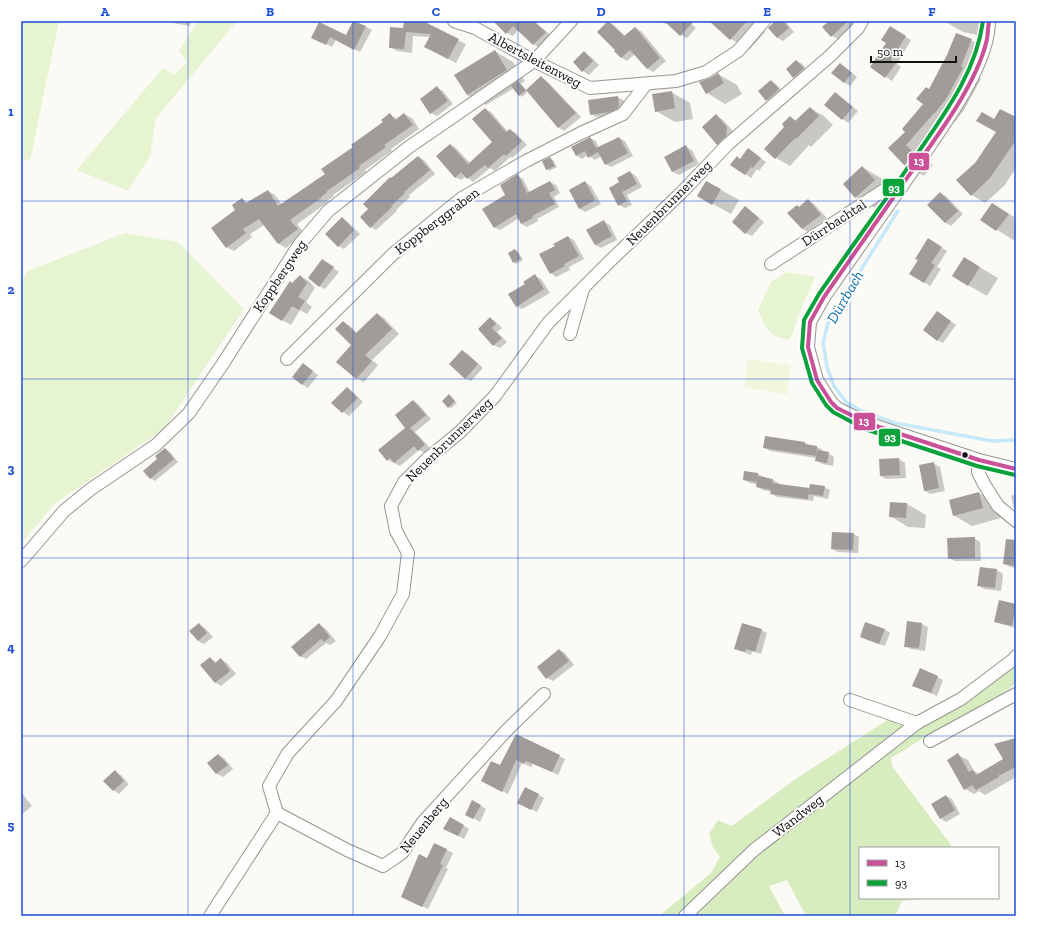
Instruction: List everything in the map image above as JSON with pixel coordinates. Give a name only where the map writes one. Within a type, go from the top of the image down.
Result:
[{"type":"street","name":"Albertsleitenweg","points":[[454,21],[475,28],[534,61],[590,88],[676,81],[706,72],[738,51],[764,21]]},
{"type":"street","name":"Koppbergweg","points":[[21,561],[64,512],[91,489],[156,445],[189,413],[222,365],[299,245],[328,211],[409,146],[534,61],[570,21]]},
{"type":"street","name":"Neuenbrunnerweg","points":[[277,813],[269,786],[277,772],[288,753],[336,700],[380,636],[403,594],[408,554],[396,530],[391,506],[404,482],[427,459],[460,432],[495,396],[548,323],[682,192],[728,144],[830,56],[858,28],[862,21]]},
{"type":"street","name":"Dürrbachtal","points":[[989,21],[989,28],[981,58],[957,106],[824,297],[810,322],[808,347],[817,380],[831,402],[837,408],[867,423],[979,460],[1016,469]]},
{"type":"street","name":"Koppberggraben","points":[[287,359],[393,254],[462,198],[526,161],[581,133],[623,114],[646,84]]},
{"type":"street","name":"Dürrbachtal","points":[[771,264],[884,190],[892,188],[898,191]]},
{"type":"street","points":[[570,334],[584,287]]},
{"type":"street","points":[[979,460],[978,472],[984,484],[998,506],[1016,521]]},
{"type":"street","name":"Wandweg","points":[[685,916],[754,850],[917,723],[960,699],[1016,656]]},
{"type":"street","name":"Neuenberg","points":[[277,813],[347,850],[383,866],[402,854],[423,822],[507,730],[544,694]]},
{"type":"street","points":[[930,741],[1016,694]]},
{"type":"street","points":[[850,700],[917,723]]},
{"type":"street","points":[[210,916],[277,813]]},
{"type":"green space","points":[[21,21],[59,21],[30,161],[21,159]]},
{"type":"green space","points":[[198,21],[237,21],[156,118],[150,156],[128,191],[77,170],[163,68],[174,75],[187,63],[179,51]]},
{"type":"green space","points":[[125,233],[178,242],[244,309],[164,429],[54,504],[21,544],[21,281],[28,271]]},
{"type":"green space","points":[[787,272],[815,277],[790,340],[772,334],[763,322],[758,310],[771,282]]},
{"type":"green space","points":[[748,359],[791,365],[787,394],[744,388]]},
{"type":"green space","points":[[1016,660],[1016,683],[994,701],[963,718],[940,728],[891,758],[892,766],[952,847],[859,847],[859,899],[921,899],[902,901],[895,916],[806,916],[787,880],[769,886],[785,916],[659,916],[711,873],[720,857],[713,847],[709,834],[718,820],[732,826],[797,778],[889,719],[920,726]]},
{"type":"building","points":[[353,21],[366,26],[354,50],[330,37],[326,45],[311,38],[319,22],[346,35]]},
{"type":"building","points":[[404,21],[425,22],[459,39],[448,59],[424,47],[431,34],[406,32],[404,49],[389,48],[390,27],[403,28]]},
{"type":"building","points":[[493,21],[534,21],[546,32],[533,45],[513,26],[506,34]]},
{"type":"building","points":[[608,21],[624,36],[635,27],[660,58],[647,69],[630,50],[621,58],[597,32]]},
{"type":"building","points":[[664,21],[694,21],[680,36]]},
{"type":"building","points":[[709,21],[747,21],[730,40]]},
{"type":"building","points":[[775,21],[783,21],[789,28],[777,38],[768,28]]},
{"type":"building","points":[[829,21],[848,21],[831,37],[822,27]]},
{"type":"building","points":[[890,26],[906,36],[891,60],[896,63],[885,78],[870,67],[886,43],[881,40]]},
{"type":"building","points":[[956,33],[972,39],[961,66],[963,68],[946,99],[906,145],[915,154],[905,166],[888,148],[905,132],[902,129],[923,104],[916,99],[926,87],[929,89],[947,55]]},
{"type":"building","points":[[495,50],[507,70],[467,95],[454,75]]},
{"type":"building","points":[[584,51],[593,61],[582,72],[573,62]]},
{"type":"building","points":[[796,60],[804,68],[793,78],[786,69]]},
{"type":"building","points":[[840,63],[852,73],[844,83],[831,73]]},
{"type":"building","points":[[718,73],[724,83],[706,94],[699,82]]},
{"type":"building","points":[[541,76],[576,113],[558,128],[526,90]]},
{"type":"building","points":[[771,80],[779,89],[766,101],[758,91]]},
{"type":"building","points":[[518,81],[526,90],[519,96],[511,86]]},
{"type":"building","points":[[437,86],[448,101],[430,114],[420,99]]},
{"type":"building","points":[[672,91],[675,108],[655,112],[652,94]]},
{"type":"building","points":[[835,92],[853,107],[842,120],[824,105]]},
{"type":"building","points":[[618,96],[618,108],[610,112],[590,115],[588,100]]},
{"type":"building","points":[[810,107],[819,116],[775,159],[764,149],[784,127],[782,124],[790,116],[795,121]]},
{"type":"building","points":[[485,108],[506,132],[510,129],[522,141],[506,156],[504,154],[488,168],[485,165],[467,179],[461,172],[455,178],[436,156],[450,144],[468,164],[492,142],[472,119]]},
{"type":"building","points":[[1000,109],[1016,117],[1016,140],[990,178],[971,196],[956,180],[975,163],[996,132],[976,121],[982,112],[994,119]]},
{"type":"building","points":[[390,113],[395,120],[404,113],[413,125],[384,145],[386,147],[359,166],[360,168],[327,191],[321,198],[290,220],[298,229],[278,244],[259,219],[243,229],[246,233],[226,248],[211,228],[235,210],[232,205],[242,198],[246,203],[268,190],[278,206],[325,174],[321,169],[353,147],[351,145],[383,122],[381,120]]},
{"type":"building","points":[[716,114],[727,127],[726,136],[717,145],[702,127]]},
{"type":"building","points":[[590,137],[596,148],[619,137],[628,153],[605,165],[598,152],[588,158],[585,151],[576,156],[571,147]]},
{"type":"building","points":[[686,145],[694,161],[672,172],[664,157]]},
{"type":"building","points":[[748,148],[761,158],[745,175],[730,165],[737,156],[740,159]]},
{"type":"building","points":[[418,156],[430,170],[404,192],[405,193],[391,206],[392,207],[370,228],[360,217],[368,209],[363,204],[390,177],[391,178]]},
{"type":"building","points":[[550,157],[555,166],[546,170],[542,161]]},
{"type":"building","points":[[862,166],[875,180],[855,198],[843,184]]},
{"type":"building","points":[[630,171],[637,184],[622,192],[627,201],[618,206],[609,188],[619,182],[617,178]]},
{"type":"building","points":[[518,174],[527,193],[550,181],[555,190],[549,193],[555,204],[532,216],[533,218],[521,224],[516,214],[494,228],[482,209],[505,195],[500,185]]},
{"type":"building","points":[[585,181],[595,200],[579,209],[569,190]]},
{"type":"building","points":[[706,181],[721,189],[712,205],[697,196]]},
{"type":"building","points":[[940,192],[958,211],[945,223],[927,205]]},
{"type":"building","points":[[808,199],[821,215],[802,229],[787,213],[797,205],[799,207]]},
{"type":"building","points":[[992,203],[1009,214],[996,231],[980,220]]},
{"type":"building","points":[[745,206],[759,218],[745,234],[732,222]]},
{"type":"building","points":[[342,217],[354,230],[338,247],[325,234]]},
{"type":"building","points":[[604,220],[612,236],[595,245],[586,230]]},
{"type":"building","points":[[568,236],[579,256],[550,274],[539,254],[555,246],[553,244]]},
{"type":"building","points":[[928,238],[942,247],[931,263],[935,265],[924,283],[909,274],[918,260],[915,259]]},
{"type":"building","points":[[515,249],[521,259],[513,263],[508,253]]},
{"type":"building","points":[[964,257],[980,267],[968,286],[952,276]]},
{"type":"building","points":[[322,259],[334,267],[319,287],[308,278]]},
{"type":"building","points":[[535,274],[544,289],[516,307],[508,294],[525,284],[523,282]]},
{"type":"building","points":[[300,275],[307,283],[298,297],[305,301],[299,310],[292,306],[282,321],[269,313],[290,281],[292,283]]},
{"type":"building","points":[[937,311],[951,321],[937,341],[923,330]]},
{"type":"building","points":[[377,313],[392,329],[365,355],[372,361],[356,379],[336,362],[351,345],[335,329],[343,321],[356,333]]},
{"type":"building","points":[[490,317],[496,324],[492,328],[502,338],[493,346],[478,329]]},
{"type":"building","points":[[462,350],[478,364],[465,379],[449,364]]},
{"type":"building","points":[[303,363],[313,371],[302,385],[292,377]]},
{"type":"building","points":[[347,387],[358,398],[342,413],[331,403]]},
{"type":"building","points":[[449,394],[455,401],[448,408],[442,401]]},
{"type":"building","points":[[413,400],[426,415],[410,428],[425,444],[418,451],[414,446],[394,463],[390,458],[387,461],[378,450],[405,428],[395,415]]},
{"type":"building","points":[[765,436],[805,442],[805,444],[817,446],[816,456],[763,448]]},
{"type":"building","points":[[165,448],[174,459],[150,479],[143,471],[157,459],[155,456]]},
{"type":"building","points":[[817,450],[829,452],[827,463],[815,461]]},
{"type":"building","points":[[899,458],[900,475],[880,476],[879,459]]},
{"type":"building","points":[[934,462],[939,488],[924,491],[919,465]]},
{"type":"building","points":[[744,471],[758,473],[758,476],[773,479],[772,483],[809,488],[808,499],[770,494],[771,490],[756,487],[757,477],[756,482],[743,480]]},
{"type":"building","points":[[810,484],[825,486],[823,496],[808,494]]},
{"type":"building","points":[[979,492],[983,508],[953,516],[949,500]]},
{"type":"building","points":[[890,502],[907,503],[906,518],[889,517]]},
{"type":"building","points":[[832,532],[854,533],[853,550],[831,549]]},
{"type":"building","points":[[975,537],[975,558],[948,559],[947,538]]},
{"type":"building","points":[[1006,539],[1016,540],[1016,566],[1003,564]]},
{"type":"building","points":[[980,567],[997,569],[995,588],[977,586]]},
{"type":"building","points":[[999,600],[1016,604],[1012,626],[994,622]]},
{"type":"building","points":[[907,621],[922,623],[919,648],[904,647]]},
{"type":"building","points":[[865,622],[885,629],[879,644],[860,637]]},
{"type":"building","points":[[199,623],[207,633],[198,641],[189,631]]},
{"type":"building","points":[[319,623],[330,637],[324,642],[321,639],[300,657],[291,647]]},
{"type":"building","points":[[742,623],[762,629],[755,652],[746,649],[745,652],[734,649]]},
{"type":"building","points":[[559,649],[569,661],[546,679],[537,667]]},
{"type":"building","points":[[210,657],[215,663],[221,658],[230,671],[215,683],[200,665]]},
{"type":"building","points":[[920,668],[938,676],[931,693],[912,686]]},
{"type":"building","points":[[516,734],[560,755],[552,772],[526,761],[524,764],[516,760],[502,792],[481,781],[491,761],[500,765]]},
{"type":"building","points":[[1016,738],[1016,767],[976,790],[972,785],[964,790],[947,760],[958,753],[969,772],[973,770],[976,775],[1003,759],[994,744]]},
{"type":"building","points":[[218,754],[228,765],[216,774],[207,763]]},
{"type":"building","points":[[115,770],[124,781],[113,791],[103,781]]},
{"type":"building","points":[[525,787],[539,794],[531,810],[517,803]]},
{"type":"building","points":[[946,795],[955,810],[940,819],[931,804]]},
{"type":"building","points":[[472,800],[481,805],[473,819],[465,815]]},
{"type":"building","points":[[450,817],[464,825],[458,836],[443,829]]},
{"type":"building","points":[[434,843],[447,849],[440,864],[443,865],[422,907],[401,897],[419,854],[427,858]]},
{"type":"waterway","name":"Dürrbach","points":[[898,211],[829,320],[823,342],[827,367],[834,386],[847,403],[862,411],[895,423],[992,441],[1016,440]]},
{"type":"transit line","name":"93","points":[[983,21],[973,59],[946,111],[819,294],[804,320],[802,348],[812,383],[826,405],[833,412],[865,429],[977,466],[1015,475]]},
{"type":"transit line","name":"13","points":[[989,21],[987,39],[982,57],[963,96],[939,134],[824,297],[810,322],[808,347],[817,380],[831,402],[837,408],[867,423],[979,460],[1016,469]]}]
